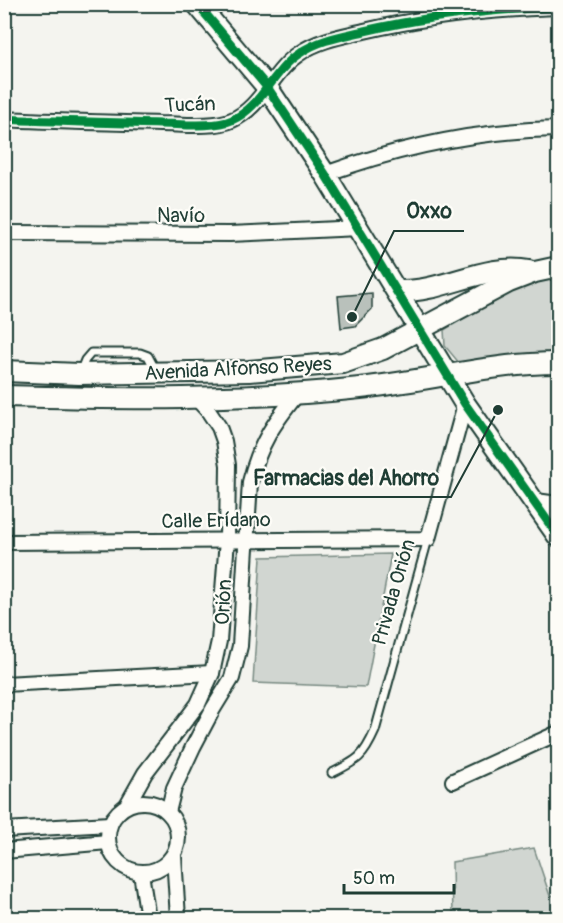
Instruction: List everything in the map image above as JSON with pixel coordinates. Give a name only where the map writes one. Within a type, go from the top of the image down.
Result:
[{"type":"main road","points":[[197,4],[267,87],[325,174],[465,404],[536,501],[558,536]]},
{"type":"main road","name":"Avenida Alfonso Reyes","points":[[4,372],[79,374],[249,371],[343,363],[383,349],[509,282],[558,267]]},
{"type":"main road","points":[[398,291],[425,290],[489,272],[506,270],[535,273]]},
{"type":"main road","name":"Avenida Alfonso Reyes","points":[[4,396],[196,398],[298,393],[359,388],[500,367],[558,363]]},
{"type":"street","name":"Tucán","points":[[4,120],[211,124],[231,121],[245,112],[285,65],[316,44],[343,36],[436,17],[483,11],[558,7]]},
{"type":"street","points":[[325,174],[363,160],[437,142],[513,131],[558,129]]},
{"type":"street","name":"Navío","points":[[4,233],[230,234],[358,228]]},
{"type":"street","name":"Orión","points":[[168,812],[174,788],[193,747],[232,678],[240,645],[250,482],[255,461],[274,423],[298,393]]},
{"type":"street","name":"Orión","points":[[127,806],[146,773],[198,704],[212,673],[219,641],[226,540],[228,465],[219,427],[196,398]]},
{"type":"street","name":"Privada Orión","points":[[428,539],[465,404]]},
{"type":"street","points":[[536,501],[558,504]]},
{"type":"street","name":"Calle Erídano","points":[[4,542],[428,539]]},
{"type":"street","points":[[4,684],[212,673]]},
{"type":"street","points":[[453,781],[558,733]]},
{"type":"street","points":[[174,856],[160,869],[141,873],[126,868],[114,857],[108,842],[110,824],[117,813],[127,806],[141,802],[155,804],[168,812],[177,825],[179,841],[174,856],[178,918]]},
{"type":"street","points":[[4,830],[110,824]]},
{"type":"street","points":[[4,851],[108,842]]},
{"type":"street","points":[[141,873],[148,918]]},
{"type":"lane","name":"Privada Orión","points":[[332,773],[359,759],[368,747],[375,731],[428,539]]},
{"type":"shaded area","points":[[558,276],[558,352],[460,364],[445,346],[444,330],[529,279]]},
{"type":"shaded area","points":[[391,554],[366,687],[253,683],[261,557]]},
{"type":"shaded area","points":[[534,848],[550,896],[558,894],[558,918],[453,918],[452,862]]},
{"type":"building","points":[[372,293],[372,309],[355,326],[341,328],[338,296]]},
{"type":"cycle path","points":[[197,4],[267,87],[325,174],[465,404],[558,536]]},
{"type":"cycle path","points":[[4,119],[216,124],[232,120],[242,114],[260,98],[291,60],[323,42],[436,17],[509,9],[558,7]]},
{"type":"place","name":"Oxxo","points":[[352,317]]},
{"type":"place","name":"Farmacias del Ahorro","points":[[498,410]]}]
